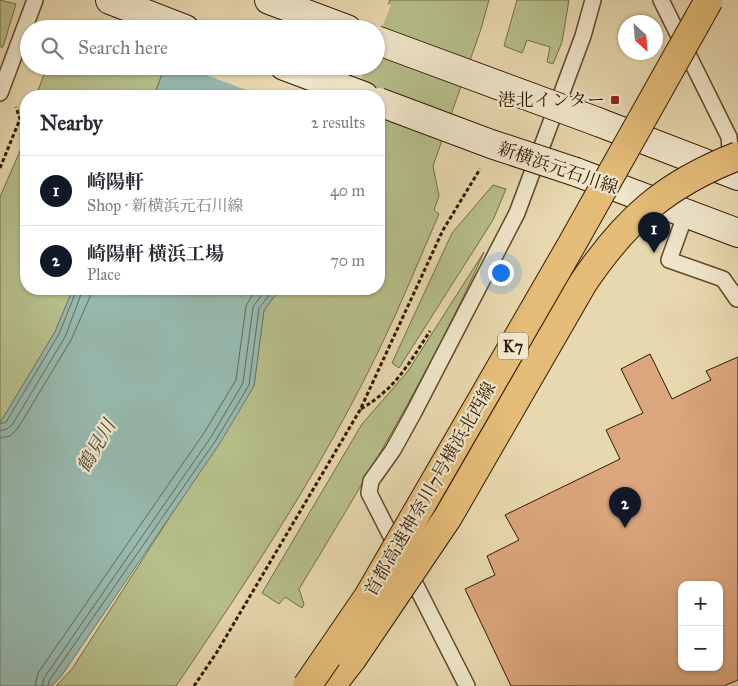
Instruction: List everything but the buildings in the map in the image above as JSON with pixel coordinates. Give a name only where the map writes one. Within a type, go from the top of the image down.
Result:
[{"type":"highway","name":"首都高速神奈川7号横浜北西線","points":[[295,686],[358,593],[564,236],[695,0]]},
{"type":"highway","name":"首都高速神奈川7号横浜北西線","points":[[307,686],[368,597],[572,244],[709,0]]},
{"type":"highway","name":"K7","points":[[331,686],[448,517],[583,283],[603,253],[634,218],[667,191],[703,170],[734,167]]},
{"type":"highway","name":"K7","points":[[344,686],[458,521],[586,298],[612,259],[642,225],[672,200],[734,167]]},
{"type":"street","points":[[110,0],[162,20]]},
{"type":"street","points":[[269,0],[323,20]]},
{"type":"street","points":[[385,43],[598,122],[734,167]]},
{"type":"street","points":[[308,75],[348,90]]},
{"type":"street","name":"新横浜元石川線","points":[[385,104],[738,232]]},
{"type":"lane","points":[[27,20],[34,0]]},
{"type":"lane","points":[[467,686],[369,493],[372,481],[410,420],[514,221],[583,36],[593,0]]},
{"type":"lane","points":[[661,0],[729,137],[734,167]]},
{"type":"lane","points":[[0,93],[20,38]]},
{"type":"lane","points":[[686,213],[669,260],[723,279],[737,299]]},
{"type":"path","points":[[0,168],[20,119],[16,107],[19,99]]},
{"type":"path","points":[[194,686],[217,652],[360,410],[443,230],[477,177],[480,169]]},
{"type":"green space","points":[[0,0],[16,4],[3,47],[0,47]]},
{"type":"green space","points":[[390,0],[489,0],[481,29],[433,166],[439,196],[434,210],[439,214],[378,352],[333,438],[283,523],[176,686],[56,686],[72,669],[254,386],[264,310],[275,295],[385,295],[385,90],[354,90],[360,75],[385,75],[385,20],[382,20]]},
{"type":"green space","points":[[517,0],[569,0],[562,42],[553,64],[547,62],[550,47],[527,40],[522,53],[504,46]]},
{"type":"green space","points":[[44,75],[162,75],[156,90],[38,90]]},
{"type":"green space","points":[[20,151],[20,295],[70,295],[55,332],[0,423],[0,197]]},
{"type":"green space","points":[[493,185],[506,189],[493,220],[399,368],[392,363],[452,233]]},
{"type":"green space","points":[[484,252],[464,296],[397,423],[299,589],[304,604],[302,608],[285,597],[279,604],[262,593],[362,424],[408,371]]},
{"type":"water","points":[[162,75],[360,75],[354,90],[156,90]]},
{"type":"water","name":"鶴見川","points":[[70,295],[275,295],[264,310],[254,386],[220,443],[62,675],[52,686],[0,686],[0,423],[55,332]]},
{"type":"pier","points":[[188,0],[377,0],[391,5],[385,20],[180,20]]},
{"type":"pier","points":[[206,75],[363,75],[357,90],[246,90]]},
{"type":"place","name":"港北インター","points":[[615,100]]},
{"type":"place","name":"崎陽軒","points":[[654,253]]},
{"type":"place","name":"崎陽軒 横浜工場","points":[[625,528]]}]
